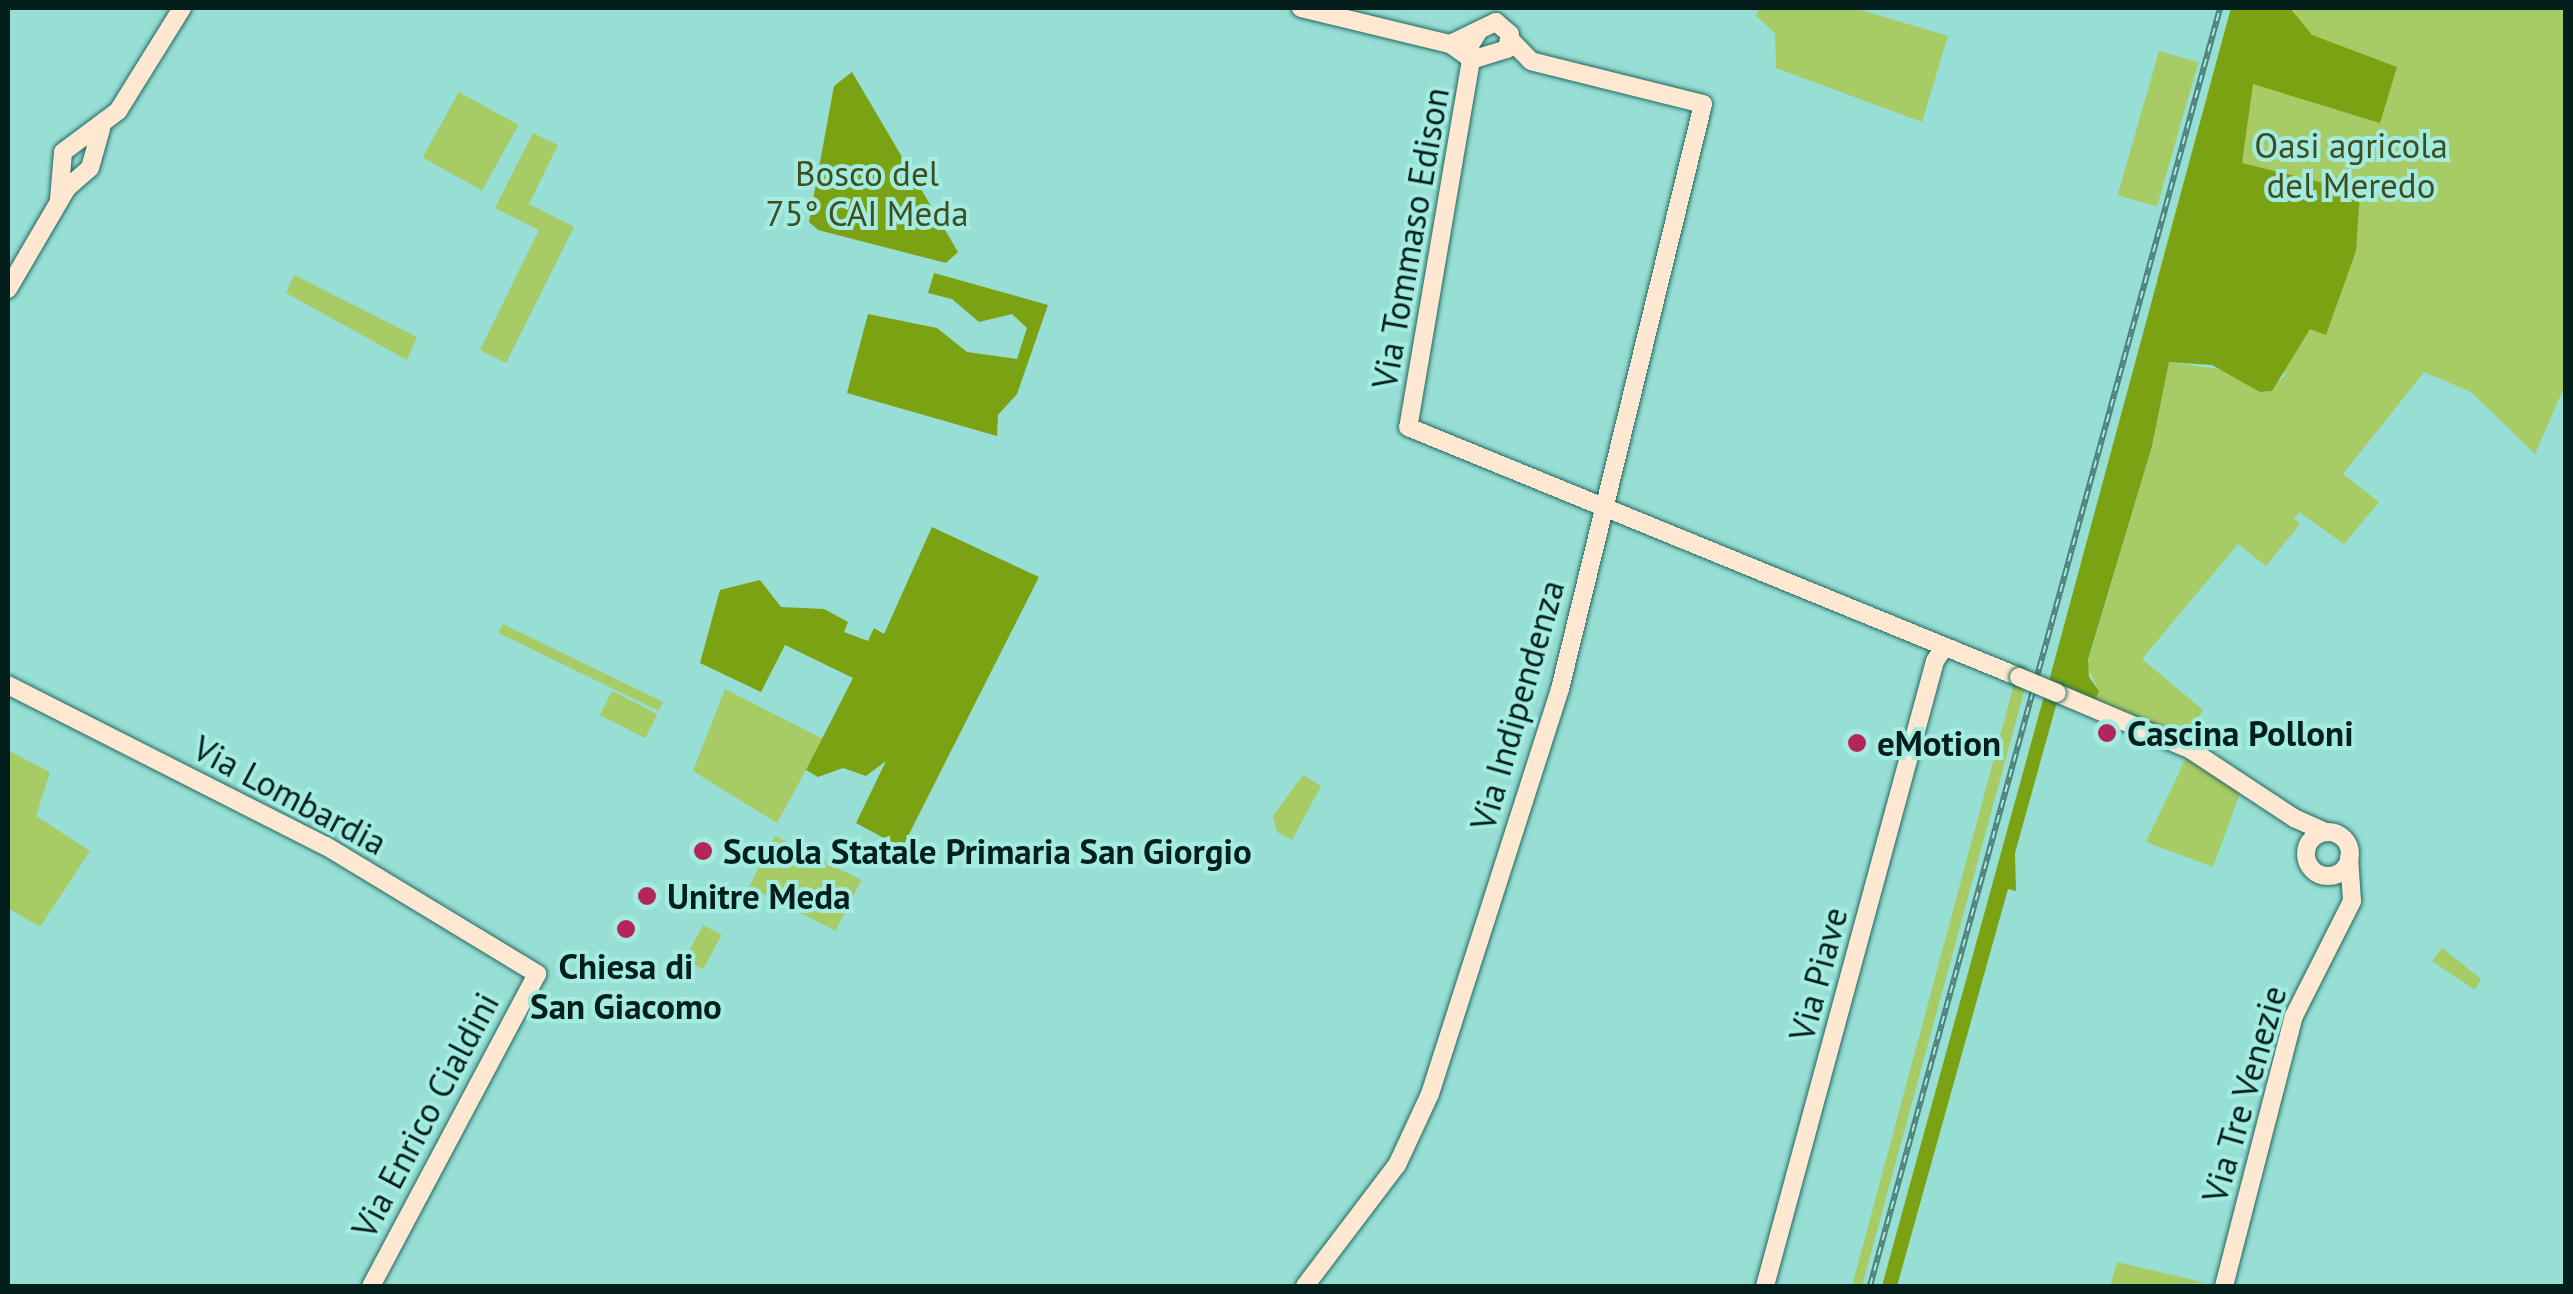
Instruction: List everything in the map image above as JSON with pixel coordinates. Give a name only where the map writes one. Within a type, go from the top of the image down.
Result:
[{"type":"street","points":[[59,199],[62,152],[86,148],[182,8]]},
{"type":"street","points":[[1301,8],[1450,44],[1469,58],[1502,54],[1507,33],[1490,8]]},
{"type":"street","name":"Via Tommaso Edison","points":[[1490,8],[1469,58],[1408,427],[1604,506]]},
{"type":"street","points":[[1450,44],[1492,22],[1507,33]]},
{"type":"street","name":"Via Indipendenza","points":[[1305,1286],[1398,1165],[1421,1117],[1552,717],[1702,104],[1531,61],[1507,33]]},
{"type":"street","points":[[8,288],[59,199],[93,163],[86,148]]},
{"type":"street","points":[[63,167],[82,174]]},
{"type":"street","points":[[1604,506],[1626,520],[1855,606],[2190,750],[2287,814],[2342,838],[2350,857],[2340,872],[2322,875]]},
{"type":"street","points":[[1855,606],[1920,648],[1928,662],[1931,684]]},
{"type":"street","points":[[1931,684],[1944,659],[1959,652]]},
{"type":"street","name":"Via Piave","points":[[1765,1286],[1931,684]]},
{"type":"street","name":"Via Lombardia","points":[[8,685],[326,846],[537,974]]},
{"type":"street","points":[[2287,814],[2306,853],[2342,899],[2339,924]]},
{"type":"street","points":[[2306,853],[2314,838],[2326,832]]},
{"type":"street","name":"Via Tre Venezie","points":[[2224,1286],[2290,1028],[2352,901],[2350,857]]},
{"type":"street","name":"Via Enrico Cialdini","points":[[371,1286],[537,974]]},
{"type":"green space","points":[[1759,8],[1854,8],[1948,36],[1922,122],[1776,68],[1775,33],[1756,16]]},
{"type":"green space","name":"Oasi agricola del Meredo","points":[[2231,8],[2565,8],[2565,385],[2535,454],[2471,392],[2424,372],[2343,474],[2379,502],[2344,544],[2299,512],[2294,519],[2300,524],[2266,566],[2238,544],[2142,659],[2203,710],[2185,738],[2095,700],[2098,689],[2087,666],[2152,446],[2169,362],[2226,370],[2268,393],[2286,374],[2157,279]]},
{"type":"green space","points":[[2231,8],[2290,8],[2312,35],[2397,67],[2380,123],[2253,84],[2242,163],[2360,192],[2356,251],[2326,335],[2310,329],[2272,391],[2260,392],[2212,365],[2169,362],[2152,446],[2088,660],[2089,677],[2099,691],[2095,700],[2049,681]]},
{"type":"green space","points":[[2159,51],[2198,62],[2157,206],[2118,195]]},
{"type":"green space","name":"Bosco del 75° CAI Meda","points":[[852,72],[958,252],[946,263],[818,230],[809,222],[834,86]]},
{"type":"green space","points":[[459,92],[518,125],[482,191],[423,158]]},
{"type":"green space","points":[[533,133],[558,145],[529,204],[574,227],[506,363],[480,350],[539,230],[495,208]]},
{"type":"green space","points":[[934,273],[1048,305],[1017,394],[998,415],[997,436],[847,393],[868,314],[937,328],[967,352],[1017,359],[1027,328],[1012,314],[979,322],[952,299],[928,293]]},
{"type":"green space","points":[[294,275],[417,337],[407,360],[286,293]]},
{"type":"green space","points":[[932,527],[1039,577],[904,844],[895,844],[856,823],[886,761],[866,776],[843,768],[818,777],[806,770],[853,678],[785,645],[761,692],[700,663],[720,590],[760,580],[781,607],[824,609],[848,622],[844,632],[868,641],[874,628],[884,634]]},
{"type":"green space","points":[[503,624],[663,702],[659,711],[499,633]]},
{"type":"green space","points":[[2014,684],[2025,688],[1862,1286],[1852,1286]]},
{"type":"green space","points":[[725,689],[823,739],[777,823],[693,771]]},
{"type":"green space","points":[[612,691],[657,714],[645,738],[600,715]]},
{"type":"green space","points":[[2044,696],[2057,702],[2015,853],[2016,891],[2008,889],[1897,1286],[1882,1286]]},
{"type":"green space","points":[[9,751],[50,772],[36,816],[90,851],[40,927],[8,908]]},
{"type":"green space","points":[[2187,756],[2238,785],[2240,793],[2213,867],[2146,842]]},
{"type":"green space","points":[[1303,775],[1321,786],[1292,840],[1277,832],[1273,816]]},
{"type":"green space","points":[[775,836],[861,880],[836,931],[749,887]]},
{"type":"green space","points":[[703,925],[722,935],[703,969],[685,959]]},
{"type":"green space","points":[[2442,948],[2481,979],[2475,990],[2432,961]]},
{"type":"green space","points":[[2117,1262],[2206,1283],[2110,1286]]},
{"type":"railway","points":[[1870,1286],[2220,8]]},
{"type":"place","name":"Cascina Polloni","points":[[2107,733]]},
{"type":"place","name":"eMotion","points":[[1857,743]]},
{"type":"place","name":"Scuola Statale Primaria San Giorgio","points":[[703,851]]},
{"type":"place","name":"Unitre Meda","points":[[647,896]]},
{"type":"place","name":"Chiesa di San Giacomo","points":[[626,929]]}]
